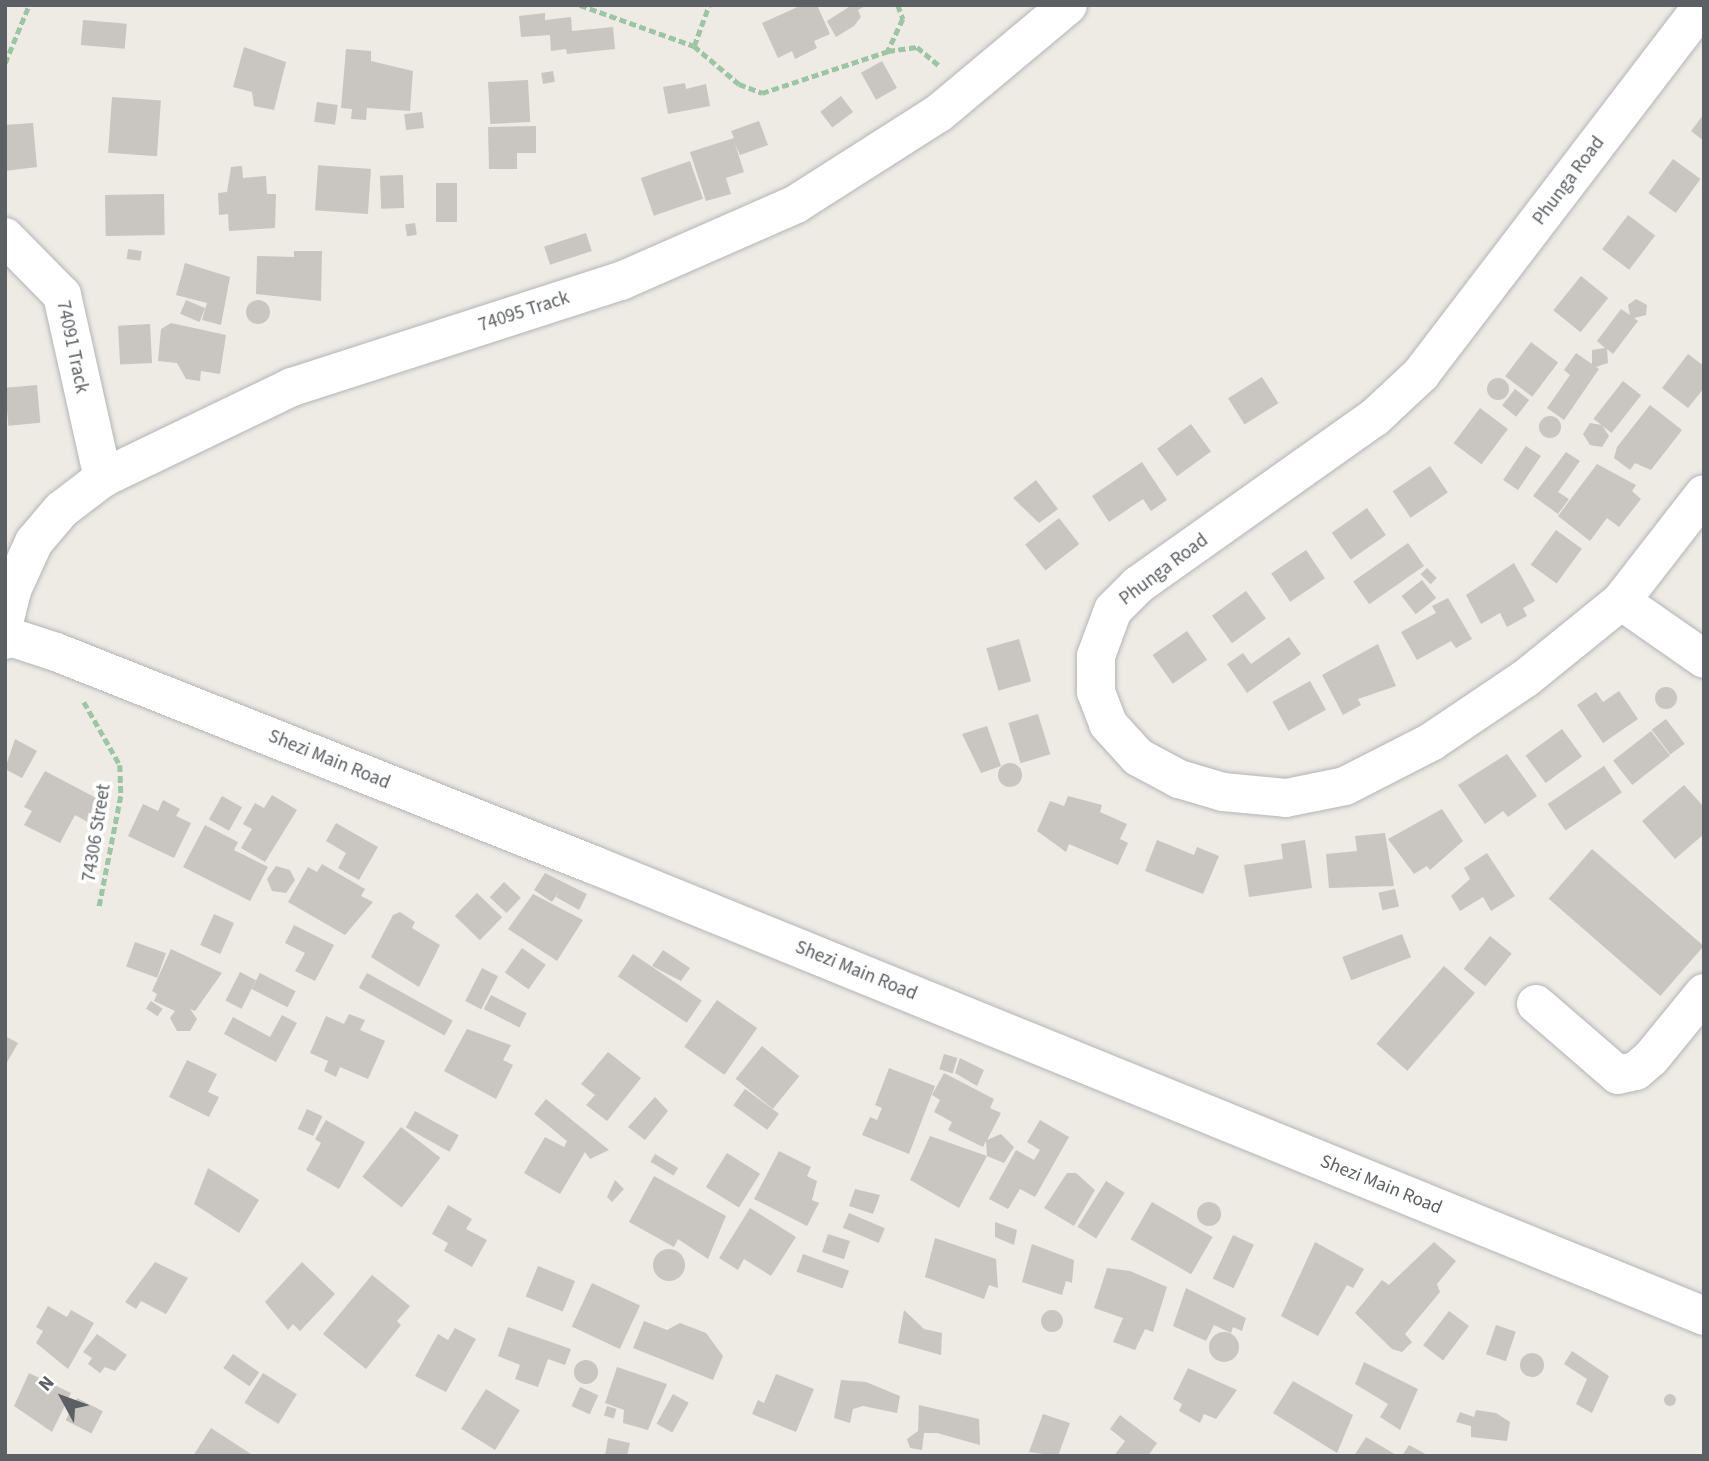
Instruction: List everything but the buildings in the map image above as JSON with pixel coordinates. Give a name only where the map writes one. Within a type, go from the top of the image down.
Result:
[{"type":"street","name":"74095 Track","points":[[5,619],[12,590],[34,542],[61,510],[103,478],[292,387],[621,281],[783,209],[939,113],[1069,5]]},
{"type":"street","name":"Phunga Road","points":[[1703,5],[1421,374],[1375,417],[1138,585],[1113,610],[1096,656],[1096,692],[1108,724],[1138,757],[1178,779],[1223,792],[1286,798],[1345,786],[1431,742],[1526,678],[1621,601],[1704,494]]},
{"type":"street","name":"74091 Track","points":[[5,237],[62,295],[103,478]]},
{"type":"street","points":[[1621,601],[1704,659]]},
{"type":"street","name":"Shezi Main Road","points":[[5,640],[10,636],[56,652],[1704,1316]]},
{"type":"street","points":[[1536,1004],[1618,1075],[1636,1071],[1651,1058],[1704,993]]},
{"type":"path","points":[[5,63],[29,5]]},
{"type":"path","points":[[580,5],[694,46],[738,84],[762,93],[888,51],[917,47],[968,88]]},
{"type":"path","points":[[694,46],[709,5]]},
{"type":"path","points":[[888,51],[903,19],[898,5]]},
{"type":"path","name":"74306 Street","points":[[56,652],[120,765],[121,796],[99,908]]}]
